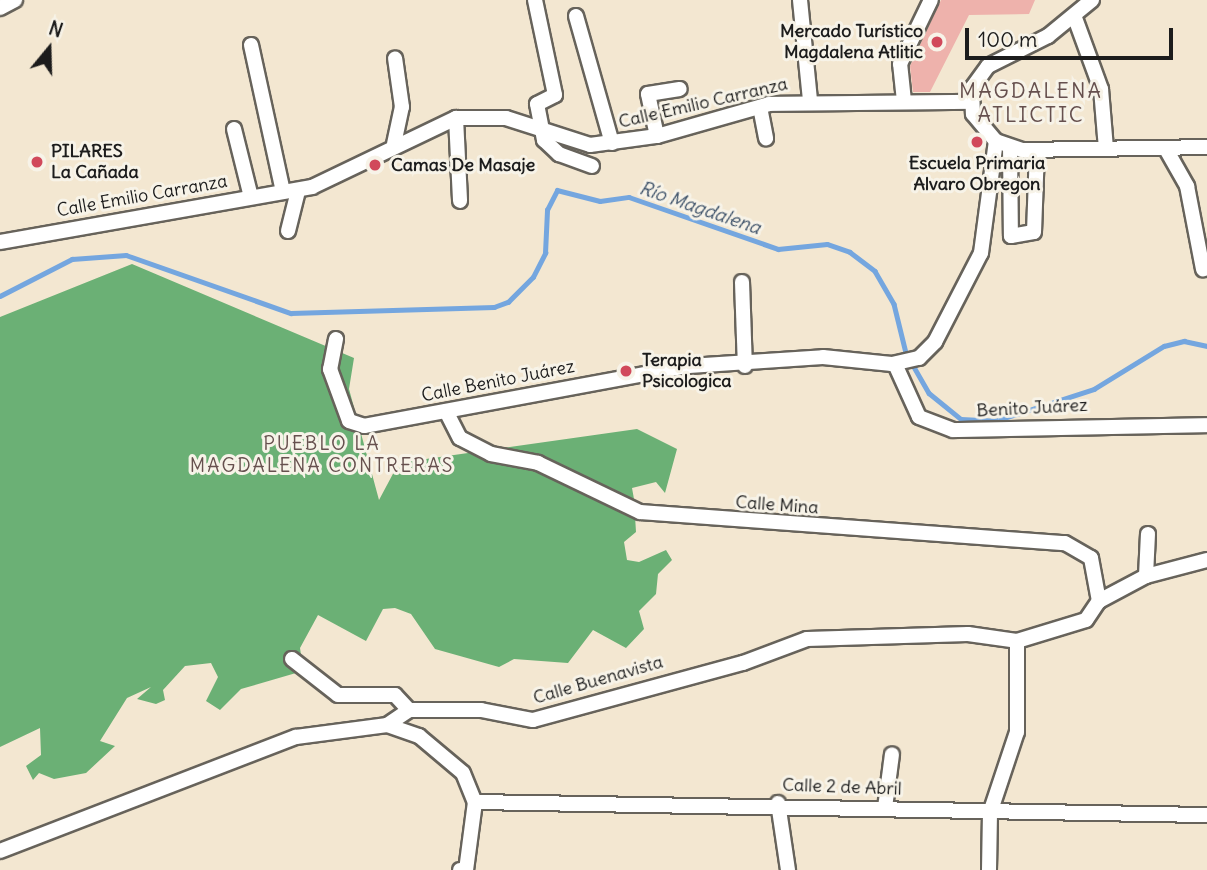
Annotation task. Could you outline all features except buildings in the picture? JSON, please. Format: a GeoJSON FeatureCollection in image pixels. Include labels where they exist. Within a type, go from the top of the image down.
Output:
{"type":"FeatureCollection","features":[{"type":"Feature","properties":{"kind":"street"},"geometry":{"type":"LineString","coordinates":[[0,8],[15,0]]}},
{"type":"Feature","properties":{"kind":"street"},"geometry":{"type":"LineString","coordinates":[[535,0],[555,95],[537,104],[542,133],[559,154],[592,166]]}},
{"type":"Feature","properties":{"kind":"street"},"geometry":{"type":"LineString","coordinates":[[800,0],[810,100]]}},
{"type":"Feature","properties":{"kind":"street"},"geometry":{"type":"LineString","coordinates":[[904,101],[900,64],[931,0]]}},
{"type":"Feature","properties":{"kind":"street"},"geometry":{"type":"LineString","coordinates":[[1092,2],[1074,18],[988,66],[970,102],[996,141],[1010,147],[1037,151],[1207,146]]}},
{"type":"Feature","properties":{"kind":"street"},"geometry":{"type":"LineString","coordinates":[[576,16],[612,143]]}},
{"type":"Feature","properties":{"kind":"street"},"geometry":{"type":"LineString","coordinates":[[1074,18],[1101,89],[1106,149]]}},
{"type":"Feature","properties":{"kind":"street"},"geometry":{"type":"LineString","coordinates":[[251,45],[283,192]]}},
{"type":"Feature","properties":{"kind":"street"},"geometry":{"type":"LineString","coordinates":[[394,144],[402,107],[396,58]]}},
{"type":"Feature","properties":{"kind":"street"},"geometry":{"type":"LineString","coordinates":[[657,136],[648,94],[680,89]]}},
{"type":"Feature","properties":{"kind":"street","name":"Calle Emilio Carranza"},"geometry":{"type":"LineString","coordinates":[[0,242],[298,191],[394,144],[456,118],[506,118],[569,143],[612,143],[657,136],[760,107],[810,100],[970,102]]}},
{"type":"Feature","properties":{"kind":"street"},"geometry":{"type":"LineString","coordinates":[[760,107],[766,138]]}},
{"type":"Feature","properties":{"kind":"street"},"geometry":{"type":"LineString","coordinates":[[456,118],[460,201]]}},
{"type":"Feature","properties":{"kind":"street"},"geometry":{"type":"LineString","coordinates":[[234,129],[251,197]]}},
{"type":"Feature","properties":{"kind":"street","name":"Calle Benito Juárez"},"geometry":{"type":"LineString","coordinates":[[336,339],[330,369],[349,421],[364,426],[689,366],[745,366],[823,357],[897,363],[919,358],[935,342],[981,253],[996,141]]}},
{"type":"Feature","properties":{"kind":"street"},"geometry":{"type":"LineString","coordinates":[[1010,147],[1011,236],[1034,232],[1037,151]]}},
{"type":"Feature","properties":{"kind":"street"},"geometry":{"type":"LineString","coordinates":[[1166,149],[1187,186],[1203,269]]}},
{"type":"Feature","properties":{"kind":"street"},"geometry":{"type":"LineString","coordinates":[[288,231],[298,191]]}},
{"type":"Feature","properties":{"kind":"street"},"geometry":{"type":"LineString","coordinates":[[742,282],[745,366]]}},
{"type":"Feature","properties":{"kind":"street","name":"Benito Juárez"},"geometry":{"type":"LineString","coordinates":[[897,363],[919,417],[953,430],[1207,425]]}},
{"type":"Feature","properties":{"kind":"street","name":"Calle Mina"},"geometry":{"type":"LineString","coordinates":[[446,411],[460,438],[491,454],[538,463],[640,512],[1065,543],[1091,558],[1099,601]]}},
{"type":"Feature","properties":{"kind":"street"},"geometry":{"type":"LineString","coordinates":[[1146,576],[1148,534]]}},
{"type":"Feature","properties":{"kind":"street","name":"Calle Buenavista"},"geometry":{"type":"LineString","coordinates":[[409,709],[481,710],[533,720],[743,663],[807,639],[968,634],[1017,641],[1086,620],[1099,601],[1146,576],[1207,560]]}},
{"type":"Feature","properties":{"kind":"street"},"geometry":{"type":"LineString","coordinates":[[989,870],[990,813],[1017,732],[1017,641]]}},
{"type":"Feature","properties":{"kind":"street"},"geometry":{"type":"LineString","coordinates":[[0,851],[296,737],[387,725],[409,709],[395,695],[338,695],[292,659]]}},
{"type":"Feature","properties":{"kind":"street"},"geometry":{"type":"LineString","coordinates":[[387,725],[445,754],[475,802],[463,870]]}},
{"type":"Feature","properties":{"kind":"street"},"geometry":{"type":"LineString","coordinates":[[885,808],[892,754]]}},
{"type":"Feature","properties":{"kind":"street","name":"Calle 2 de Abril"},"geometry":{"type":"LineString","coordinates":[[475,802],[778,803],[990,813],[1207,815]]}},
{"type":"Feature","properties":{"kind":"street"},"geometry":{"type":"LineString","coordinates":[[778,803],[788,870]]}},
{"type":"Feature","properties":{"kind":"green space"},"geometry":{"type":"Polygon","coordinates":[[[132,264],[354,358],[349,389],[379,500],[395,470],[412,461],[637,429],[677,449],[665,493],[656,482],[632,488],[634,499],[623,508],[635,516],[636,532],[624,542],[627,560],[639,562],[666,550],[672,560],[658,574],[656,594],[639,611],[644,629],[626,648],[593,630],[568,663],[514,659],[499,667],[435,649],[411,614],[395,608],[383,609],[366,641],[318,615],[300,648],[303,668],[296,673],[241,689],[220,710],[206,701],[218,677],[211,663],[185,666],[163,690],[165,700],[156,704],[137,699],[151,687],[127,698],[100,741],[115,746],[86,773],[54,779],[39,773],[33,780],[26,766],[41,755],[40,728],[0,747],[0,317],[132,264]]]}},
{"type":"Feature","properties":{"kind":"waterway","name":"Río Magdalena"},"geometry":{"type":"LineString","coordinates":[[0,296],[72,259],[126,255],[291,313],[494,307],[508,302],[533,277],[545,253],[547,210],[557,190],[600,201],[629,197],[778,249],[827,244],[850,252],[875,271],[894,304],[906,353],[929,393],[961,419],[995,421],[1094,389],[1164,346],[1184,341],[1207,346]]}},
{"type":"Feature","properties":{"kind":"place","name":"Mercado Turístico Magdalena Atlitic"},"geometry":{"type":"Point","coordinates":[937,42]}},
{"type":"Feature","properties":{"kind":"place","name":"Escuela Primaria Alvaro Obregon"},"geometry":{"type":"Point","coordinates":[977,142]}},
{"type":"Feature","properties":{"kind":"place","name":"PILARES La Cañada"},"geometry":{"type":"Point","coordinates":[37,162]}},
{"type":"Feature","properties":{"kind":"place","name":"Camas De Masaje"},"geometry":{"type":"Point","coordinates":[375,165]}},
{"type":"Feature","properties":{"kind":"place","name":"Terapia Psicologica"},"geometry":{"type":"Point","coordinates":[626,371]}},
{"type":"Feature","properties":{"kind":"district","name":"MAGDALENA ATLICTIC"},"geometry":{"type":"Point","coordinates":[1031,103]}},
{"type":"Feature","properties":{"kind":"district","name":"PUEBLO LA MAGDALENA CONTRERAS"},"geometry":{"type":"Point","coordinates":[322,455]}}]}
